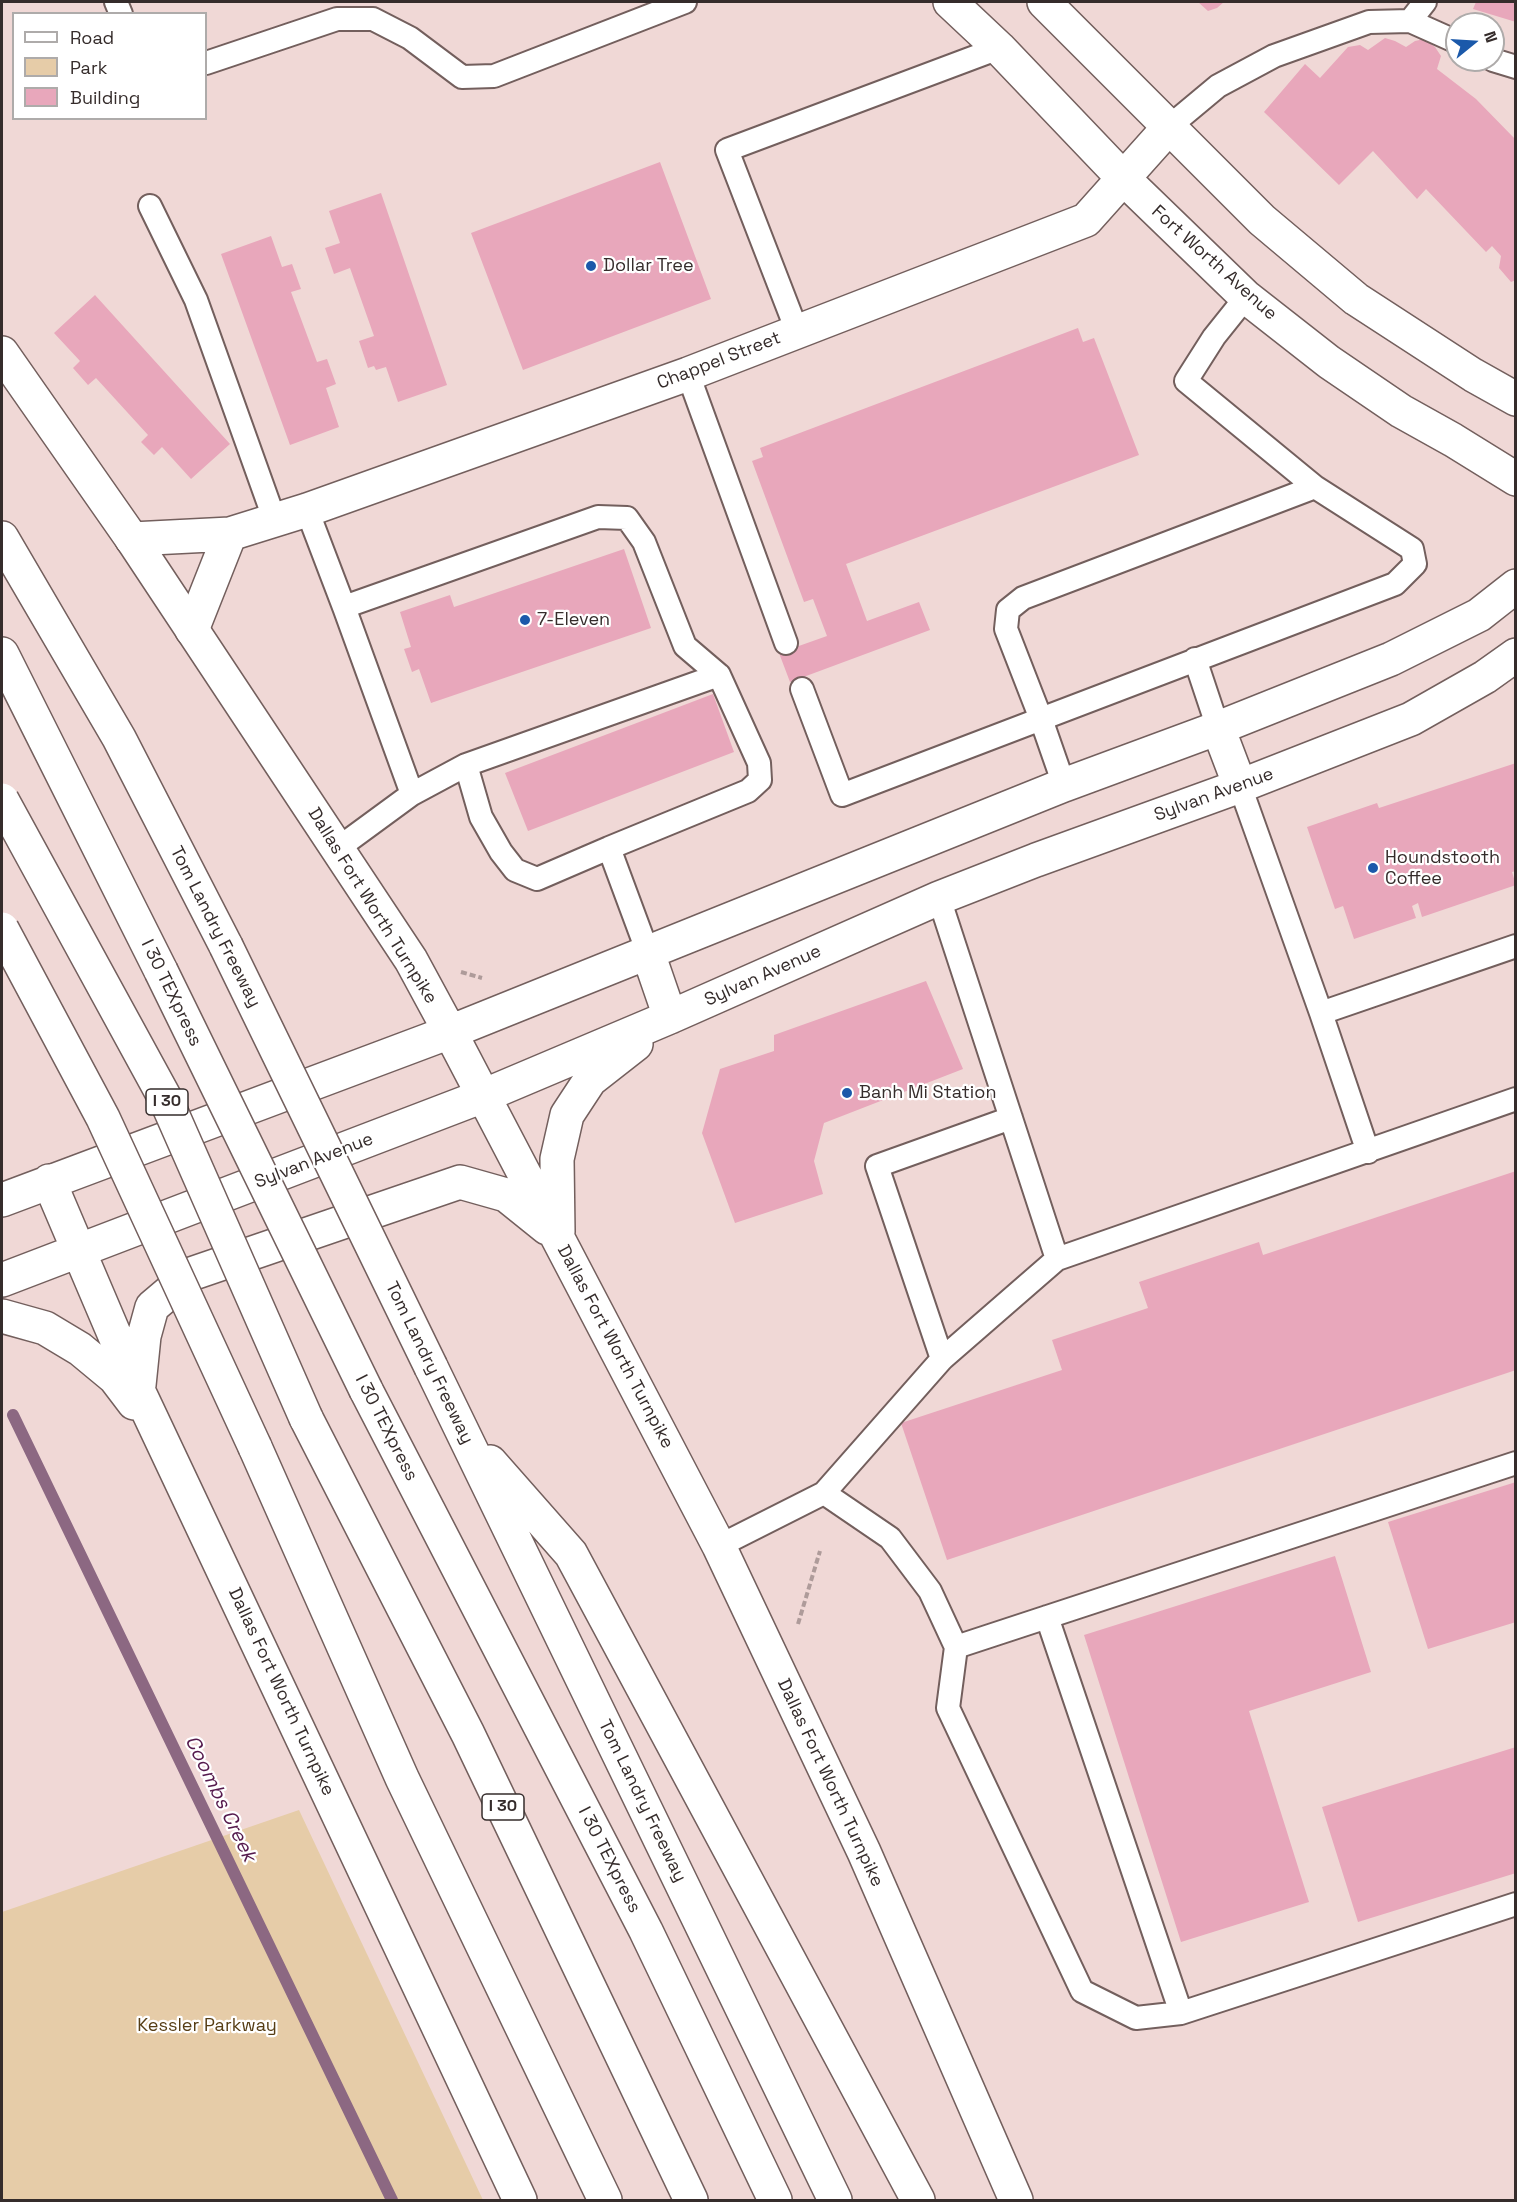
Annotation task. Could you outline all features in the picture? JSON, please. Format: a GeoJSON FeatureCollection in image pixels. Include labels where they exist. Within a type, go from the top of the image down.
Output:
{"type":"FeatureCollection","features":[{"type":"Feature","properties":{"kind":"main road","name":"Fort Worth Avenue"},"geometry":{"type":"LineString","coordinates":[[950,2],[999,48],[1124,179],[1246,297],[1329,362],[1401,411],[1515,479]]}},
{"type":"Feature","properties":{"kind":"main road"},"geometry":{"type":"LineString","coordinates":[[1044,2],[1262,220],[1356,299],[1473,375],[1515,399]]}},
{"type":"Feature","properties":{"kind":"main road","name":"Chappel Street"},"geometry":{"type":"LineString","coordinates":[[132,539],[230,534],[275,521],[688,374],[1086,220],[1170,126]]}},
{"type":"Feature","properties":{"kind":"main road","name":"Dallas Fort Worth Turnpike"},"geometry":{"type":"LineString","coordinates":[[2,353],[132,539],[411,960],[719,1546],[864,1852],[1016,2200]]}},
{"type":"Feature","properties":{"kind":"main road"},"geometry":{"type":"LineString","coordinates":[[192,630],[230,534]]}},
{"type":"Feature","properties":{"kind":"main road","name":"Tom Landry Freeway"},"geometry":{"type":"LineString","coordinates":[[2,538],[119,738],[226,946],[835,2200]]}},
{"type":"Feature","properties":{"kind":"main road"},"geometry":{"type":"LineString","coordinates":[[2,1200],[450,1032],[1064,785],[1218,728],[1392,659],[1479,615],[1515,586]]}},
{"type":"Feature","properties":{"kind":"main road","name":"I 30 TEXpress"},"geometry":{"type":"LineString","coordinates":[[2,654],[161,971],[366,1390],[646,1931],[775,2200]]}},
{"type":"Feature","properties":{"kind":"main road","name":"Sylvan Avenue"},"geometry":{"type":"LineString","coordinates":[[2,1280],[483,1096],[670,1017],[939,898],[1240,786],[1412,718],[1485,677],[1515,655]]}},
{"type":"Feature","properties":{"kind":"main road"},"geometry":{"type":"LineString","coordinates":[[1218,728],[1240,786]]}},
{"type":"Feature","properties":{"kind":"main road","name":"I 30"},"geometry":{"type":"LineString","coordinates":[[2,800],[166,1100],[306,1418],[468,1734],[691,2200]]}},
{"type":"Feature","properties":{"kind":"main road"},"geometry":{"type":"LineString","coordinates":[[2,929],[103,1118],[255,1447],[402,1778],[604,2200]]}},
{"type":"Feature","properties":{"kind":"main road"},"geometry":{"type":"LineString","coordinates":[[558,1237],[557,1159],[567,1115],[590,1080],[670,1017],[648,953]]}},
{"type":"Feature","properties":{"kind":"main road","name":"Dallas Fort Worth Turnpike"},"geometry":{"type":"LineString","coordinates":[[49,1181],[138,1390],[520,2200]]}},
{"type":"Feature","properties":{"kind":"main road"},"geometry":{"type":"LineString","coordinates":[[138,1390],[144,1336],[152,1307],[191,1274],[460,1182],[506,1195],[558,1237]]}},
{"type":"Feature","properties":{"kind":"main road"},"geometry":{"type":"LineString","coordinates":[[2,1316],[45,1328],[80,1348],[115,1378],[162,1440]]}},
{"type":"Feature","properties":{"kind":"main road"},"geometry":{"type":"LineString","coordinates":[[462,1431],[571,1554],[918,2200]]}},
{"type":"Feature","properties":{"kind":"lane"},"geometry":{"type":"LineString","coordinates":[[207,63],[337,19],[373,19],[410,38],[462,77],[494,76],[636,11],[685,2]]}},
{"type":"Feature","properties":{"kind":"lane"},"geometry":{"type":"LineString","coordinates":[[1410,21],[1425,2]]}},
{"type":"Feature","properties":{"kind":"lane"},"geometry":{"type":"LineString","coordinates":[[1170,126],[1218,86],[1274,56],[1370,22],[1410,21],[1445,37]]}},
{"type":"Feature","properties":{"kind":"lane"},"geometry":{"type":"LineString","coordinates":[[797,331],[727,150],[999,48]]}},
{"type":"Feature","properties":{"kind":"lane"},"geometry":{"type":"LineString","coordinates":[[150,206],[196,300],[275,521]]}},
{"type":"Feature","properties":{"kind":"lane"},"geometry":{"type":"LineString","coordinates":[[802,689],[842,795],[1395,584],[1415,564],[1412,549],[1315,487],[1186,381],[1214,337],[1246,297]]}},
{"type":"Feature","properties":{"kind":"lane"},"geometry":{"type":"LineString","coordinates":[[688,374],[786,643]]}},
{"type":"Feature","properties":{"kind":"lane"},"geometry":{"type":"LineString","coordinates":[[1064,785],[1006,629],[1008,610],[1023,598],[1315,487]]}},
{"type":"Feature","properties":{"kind":"lane"},"geometry":{"type":"LineString","coordinates":[[307,510],[412,794]]}},
{"type":"Feature","properties":{"kind":"lane"},"geometry":{"type":"LineString","coordinates":[[344,608],[598,517],[627,518],[644,542],[685,646],[719,675],[759,763],[760,780],[748,790],[537,879],[515,870],[501,852],[481,817],[466,765]]}},
{"type":"Feature","properties":{"kind":"lane"},"geometry":{"type":"LineString","coordinates":[[1195,659],[1218,728]]}},
{"type":"Feature","properties":{"kind":"lane"},"geometry":{"type":"LineString","coordinates":[[337,849],[412,794],[466,765],[719,675]]}},
{"type":"Feature","properties":{"kind":"lane"},"geometry":{"type":"LineString","coordinates":[[1240,786],[1322,1013],[1368,1152]]}},
{"type":"Feature","properties":{"kind":"lane"},"geometry":{"type":"LineString","coordinates":[[609,848],[648,953]]}},
{"type":"Feature","properties":{"kind":"lane"},"geometry":{"type":"LineString","coordinates":[[939,898],[1056,1259]]}},
{"type":"Feature","properties":{"kind":"lane"},"geometry":{"type":"LineString","coordinates":[[1322,1013],[1515,946]]}},
{"type":"Feature","properties":{"kind":"lane"},"geometry":{"type":"LineString","coordinates":[[719,1546],[824,1493],[942,1359],[1056,1259],[1515,1100]]}},
{"type":"Feature","properties":{"kind":"lane"},"geometry":{"type":"LineString","coordinates":[[942,1359],[877,1166],[1011,1118]]}},
{"type":"Feature","properties":{"kind":"lane"},"geometry":{"type":"LineString","coordinates":[[956,1647],[1515,1463]]}},
{"type":"Feature","properties":{"kind":"lane"},"geometry":{"type":"LineString","coordinates":[[824,1493],[890,1538],[930,1591],[956,1647],[948,1708],[1082,1991],[1136,2018],[1181,2013],[1515,1904]]}},
{"type":"Feature","properties":{"kind":"lane"},"geometry":{"type":"LineString","coordinates":[[1047,1617],[1181,2013]]}},
{"type":"Feature","properties":{"kind":"path"},"geometry":{"type":"LineString","coordinates":[[455,969],[486,979]]}},
{"type":"Feature","properties":{"kind":"green space","name":"Kessler Parkway"},"geometry":{"type":"Polygon","coordinates":[[[299,1810],[483,2200],[2,2200],[2,1912],[299,1810]]]}},
{"type":"Feature","properties":{"kind":"building"},"geometry":{"type":"Polygon","coordinates":[[[1198,2],[1224,2],[1208,11],[1198,2]]]}},
{"type":"Feature","properties":{"kind":"building"},"geometry":{"type":"Polygon","coordinates":[[[1476,2],[1516,2],[1516,22],[1505,19],[1505,12],[1483,12],[1473,9],[1476,2]]]}},
{"type":"Feature","properties":{"kind":"building"},"geometry":{"type":"Polygon","coordinates":[[[1385,38],[1406,47],[1415,41],[1424,39],[1435,47],[1441,56],[1437,69],[1476,99],[1516,140],[1516,280],[1511,282],[1499,268],[1501,256],[1492,246],[1486,252],[1426,189],[1417,199],[1373,151],[1339,185],[1264,112],[1305,64],[1320,78],[1348,47],[1360,45],[1368,50],[1385,38]]]}},
{"type":"Feature","properties":{"kind":"building","name":"Dollar Tree"},"geometry":{"type":"Polygon","coordinates":[[[660,162],[711,299],[523,370],[471,233],[660,162]]]}},
{"type":"Feature","properties":{"kind":"building"},"geometry":{"type":"Polygon","coordinates":[[[381,193],[447,385],[398,402],[386,367],[376,370],[374,366],[368,368],[359,341],[374,336],[350,268],[334,274],[325,248],[340,243],[329,211],[381,193]]]}},
{"type":"Feature","properties":{"kind":"building"},"geometry":{"type":"Polygon","coordinates":[[[271,236],[282,267],[292,264],[301,289],[291,292],[317,362],[327,359],[336,384],[326,388],[339,427],[290,445],[221,254],[271,236]]]}},
{"type":"Feature","properties":{"kind":"building"},"geometry":{"type":"Polygon","coordinates":[[[95,295],[230,444],[191,479],[162,447],[154,455],[141,442],[148,435],[96,378],[88,385],[73,368],[80,361],[54,333],[95,295]]]}},
{"type":"Feature","properties":{"kind":"building"},"geometry":{"type":"Polygon","coordinates":[[[1078,328],[1083,342],[1094,338],[1139,455],[846,564],[867,621],[919,602],[930,630],[790,682],[779,653],[827,636],[813,599],[804,602],[752,461],[763,457],[760,448],[1078,328]]]}},
{"type":"Feature","properties":{"kind":"building","name":"7-Eleven"},"geometry":{"type":"Polygon","coordinates":[[[624,549],[651,628],[431,703],[419,669],[412,672],[404,649],[411,647],[400,612],[450,595],[454,607],[624,549]]]}},
{"type":"Feature","properties":{"kind":"building"},"geometry":{"type":"Polygon","coordinates":[[[713,694],[734,752],[528,831],[505,773],[713,694]]]}},
{"type":"Feature","properties":{"kind":"building"},"geometry":{"type":"Polygon","coordinates":[[[1516,763],[1516,871],[1512,872],[1516,885],[1422,917],[1418,903],[1412,906],[1416,918],[1354,939],[1343,906],[1335,909],[1307,827],[1377,803],[1379,808],[1516,763]]]}},
{"type":"Feature","properties":{"kind":"building"},"geometry":{"type":"Polygon","coordinates":[[[926,981],[963,1069],[824,1123],[814,1161],[823,1194],[735,1223],[702,1133],[720,1069],[774,1051],[774,1035],[926,981]]]}},
{"type":"Feature","properties":{"kind":"building"},"geometry":{"type":"Polygon","coordinates":[[[1516,1171],[1516,1370],[947,1560],[901,1423],[1062,1370],[1052,1340],[1148,1308],[1139,1282],[1259,1242],[1263,1255],[1516,1171]]]}},
{"type":"Feature","properties":{"kind":"building"},"geometry":{"type":"Polygon","coordinates":[[[1516,1482],[1516,1622],[1428,1649],[1388,1522],[1516,1482]]]}},
{"type":"Feature","properties":{"kind":"building"},"geometry":{"type":"Polygon","coordinates":[[[1335,1556],[1371,1672],[1249,1711],[1309,1902],[1181,1942],[1084,1635],[1335,1556]]]}},
{"type":"Feature","properties":{"kind":"building"},"geometry":{"type":"Polygon","coordinates":[[[1516,1747],[1516,1873],[1358,1922],[1322,1807],[1516,1747]]]}},
{"type":"Feature","properties":{"kind":"waterway","name":"Coombs Creek"},"geometry":{"type":"LineString","coordinates":[[13,1415],[392,2200]]}},
{"type":"Feature","properties":{"kind":"place","name":"Dollar Tree"},"geometry":{"type":"Point","coordinates":[591,266]}},
{"type":"Feature","properties":{"kind":"place","name":"7-Eleven"},"geometry":{"type":"Point","coordinates":[525,620]}},
{"type":"Feature","properties":{"kind":"place","name":"Houndstooth Coffee"},"geometry":{"type":"Point","coordinates":[1373,868]}},
{"type":"Feature","properties":{"kind":"place","name":"Banh Mi Station"},"geometry":{"type":"Point","coordinates":[847,1093]}}]}
